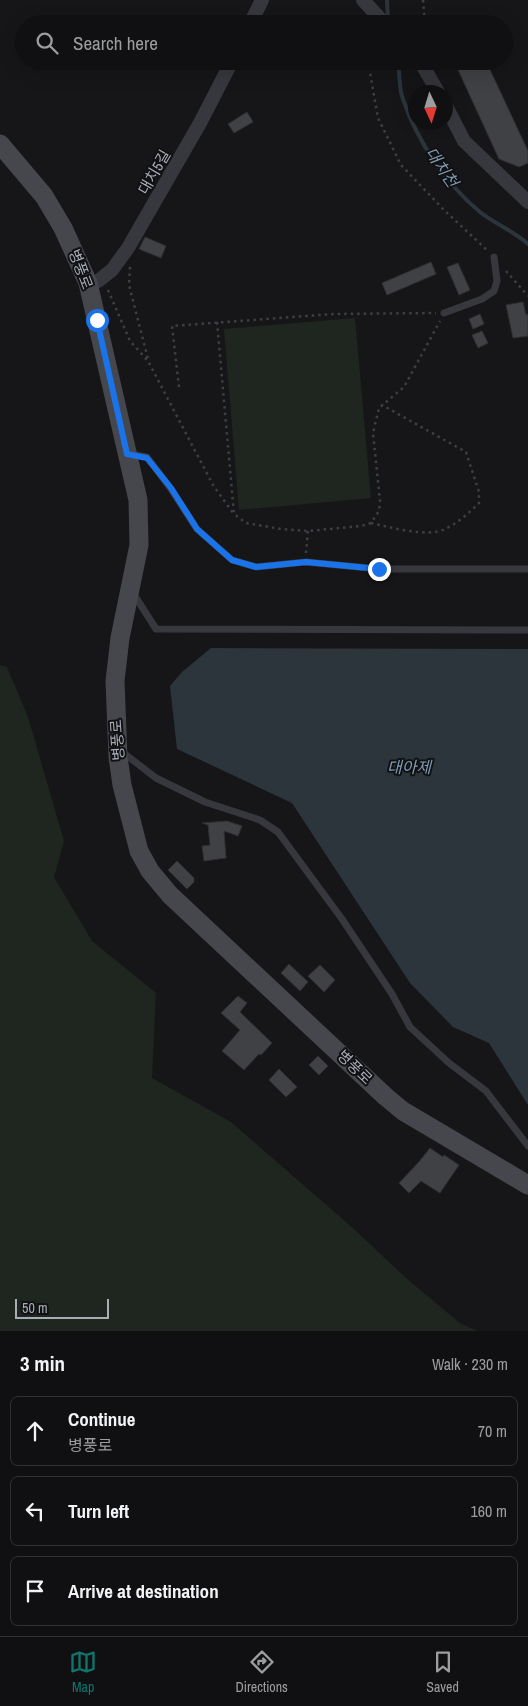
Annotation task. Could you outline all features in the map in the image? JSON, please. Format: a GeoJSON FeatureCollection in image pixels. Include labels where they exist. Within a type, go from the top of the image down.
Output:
{"type":"FeatureCollection","features":[{"type":"Feature","properties":{"kind":"main road","name":"병풍로"},"geometry":{"type":"LineString","coordinates":[[0,144],[44,196],[96,280],[127,454],[138,500],[139,545],[120,638],[115,681],[117,748],[122,784],[139,851],[150,871],[170,895],[397,1106],[528,1185]]}},
{"type":"Feature","properties":{"kind":"street"},"geometry":{"type":"LineString","coordinates":[[254,15],[262,0]]}},
{"type":"Feature","properties":{"kind":"street"},"geometry":{"type":"LineString","coordinates":[[365,3],[376,15]]}},
{"type":"Feature","properties":{"kind":"street","name":"대치5길"},"geometry":{"type":"LineString","coordinates":[[96,280],[112,270],[130,244],[200,123],[227,70]]}},
{"type":"Feature","properties":{"kind":"street"},"geometry":{"type":"LineString","coordinates":[[425,70],[434,85]]}},
{"type":"Feature","properties":{"kind":"street"},"geometry":{"type":"LineString","coordinates":[[453,120],[464,141],[528,202]]}},
{"type":"Feature","properties":{"kind":"lane"},"geometry":{"type":"LineString","coordinates":[[444,313],[482,299],[494,291],[498,280],[494,258]]}},
{"type":"Feature","properties":{"kind":"lane"},"geometry":{"type":"LineString","coordinates":[[127,454],[147,458],[171,488],[197,529],[232,560],[256,567],[306,562],[379,569],[528,569]]}},
{"type":"Feature","properties":{"kind":"lane"},"geometry":{"type":"LineString","coordinates":[[130,588],[156,630],[528,630]]}},
{"type":"Feature","properties":{"kind":"lane"},"geometry":{"type":"LineString","coordinates":[[117,748],[156,778],[205,802],[260,820],[278,832],[342,919],[392,994],[410,1027],[449,1063],[486,1091],[528,1146]]}},
{"type":"Feature","properties":{"kind":"path"},"geometry":{"type":"LineString","coordinates":[[423,0],[424,15]]}},
{"type":"Feature","properties":{"kind":"path"},"geometry":{"type":"LineString","coordinates":[[370,70],[378,118],[401,165],[494,258],[528,296]]}},
{"type":"Feature","properties":{"kind":"path"},"geometry":{"type":"LineString","coordinates":[[130,244],[129,285],[148,361],[213,485],[234,514],[246,523],[308,531],[361,526],[372,523],[427,532],[443,530],[463,518],[479,503],[479,492],[466,452],[382,405]]}},
{"type":"Feature","properties":{"kind":"path"},"geometry":{"type":"LineString","coordinates":[[96,280],[130,341],[148,361]]}},
{"type":"Feature","properties":{"kind":"path"},"geometry":{"type":"LineString","coordinates":[[179,387],[172,326],[333,314],[444,313],[404,387],[379,408],[372,433],[380,501],[379,511],[372,523]]}},
{"type":"Feature","properties":{"kind":"path"},"geometry":{"type":"LineString","coordinates":[[217,322],[234,514]]}},
{"type":"Feature","properties":{"kind":"path"},"geometry":{"type":"LineString","coordinates":[[306,562],[308,531]]}},
{"type":"Feature","properties":{"kind":"shaded area"},"geometry":{"type":"Polygon","coordinates":[[[355,318],[371,498],[239,510],[224,329],[355,318]]]}},
{"type":"Feature","properties":{"kind":"shaded area"},"geometry":{"type":"Polygon","coordinates":[[[0,665],[7,667],[28,717],[64,841],[54,877],[92,941],[156,993],[152,1078],[231,1122],[354,1229],[406,1278],[461,1324],[478,1331],[0,1331],[0,665]]]}},
{"type":"Feature","properties":{"kind":"water","name":"대아제"},"geometry":{"type":"Polygon","coordinates":[[[211,648],[528,649],[528,1105],[489,1043],[453,1027],[410,983],[292,803],[177,749],[170,686],[182,672],[211,648]]]}},
{"type":"Feature","properties":{"kind":"building"},"geometry":{"type":"Polygon","coordinates":[[[458,70],[490,70],[528,151],[528,163],[519,167],[499,159],[458,70]]]}},
{"type":"Feature","properties":{"kind":"building"},"geometry":{"type":"Polygon","coordinates":[[[247,112],[253,122],[234,133],[228,124],[247,112]]]}},
{"type":"Feature","properties":{"kind":"building"},"geometry":{"type":"Polygon","coordinates":[[[145,237],[166,246],[161,258],[139,249],[145,237]]]}},
{"type":"Feature","properties":{"kind":"building"},"geometry":{"type":"Polygon","coordinates":[[[431,262],[436,274],[387,295],[382,283],[431,262]]]}},
{"type":"Feature","properties":{"kind":"building"},"geometry":{"type":"Polygon","coordinates":[[[458,263],[470,290],[459,295],[447,267],[458,263]]]}},
{"type":"Feature","properties":{"kind":"building"},"geometry":{"type":"Polygon","coordinates":[[[523,302],[526,315],[528,314],[528,336],[513,338],[506,305],[523,302]]]}},
{"type":"Feature","properties":{"kind":"building"},"geometry":{"type":"Polygon","coordinates":[[[480,314],[484,324],[473,329],[469,319],[480,314]]]}},
{"type":"Feature","properties":{"kind":"building"},"geometry":{"type":"Polygon","coordinates":[[[482,331],[488,343],[478,348],[472,335],[482,331]]]}},
{"type":"Feature","properties":{"kind":"building"},"geometry":{"type":"Polygon","coordinates":[[[227,821],[242,826],[238,836],[224,831],[226,858],[204,861],[202,846],[210,845],[208,825],[202,823],[227,821]]]}},
{"type":"Feature","properties":{"kind":"building"},"geometry":{"type":"Polygon","coordinates":[[[177,861],[194,878],[194,882],[187,889],[168,870],[177,861]]]}},
{"type":"Feature","properties":{"kind":"building"},"geometry":{"type":"Polygon","coordinates":[[[289,964],[308,982],[300,991],[281,973],[289,964]]]}},
{"type":"Feature","properties":{"kind":"building"},"geometry":{"type":"Polygon","coordinates":[[[320,965],[335,980],[324,992],[308,976],[320,965]]]}},
{"type":"Feature","properties":{"kind":"building"},"geometry":{"type":"Polygon","coordinates":[[[238,996],[247,1003],[240,1012],[272,1043],[244,1070],[222,1051],[240,1030],[221,1013],[238,996]]]}},
{"type":"Feature","properties":{"kind":"building"},"geometry":{"type":"Polygon","coordinates":[[[318,1056],[328,1066],[319,1075],[309,1065],[318,1056]]]}},
{"type":"Feature","properties":{"kind":"building"},"geometry":{"type":"Polygon","coordinates":[[[279,1069],[297,1087],[286,1097],[269,1080],[279,1069]]]}},
{"type":"Feature","properties":{"kind":"building"},"geometry":{"type":"Polygon","coordinates":[[[430,1148],[459,1165],[440,1193],[421,1181],[409,1193],[399,1183],[430,1148]]]}},
{"type":"Feature","properties":{"kind":"waterway","name":"대치천"},"geometry":{"type":"LineString","coordinates":[[387,0],[388,15]]}},
{"type":"Feature","properties":{"kind":"waterway","name":"대치천"},"geometry":{"type":"LineString","coordinates":[[399,70],[401,90],[409,115],[425,146],[444,175],[480,212],[528,244]]}},
{"type":"Feature","properties":{"kind":"route"},"geometry":{"type":"LineString","coordinates":[[97,320],[127,454],[147,458],[171,488],[197,529],[232,560],[256,567],[306,562],[379,569]]}}]}
